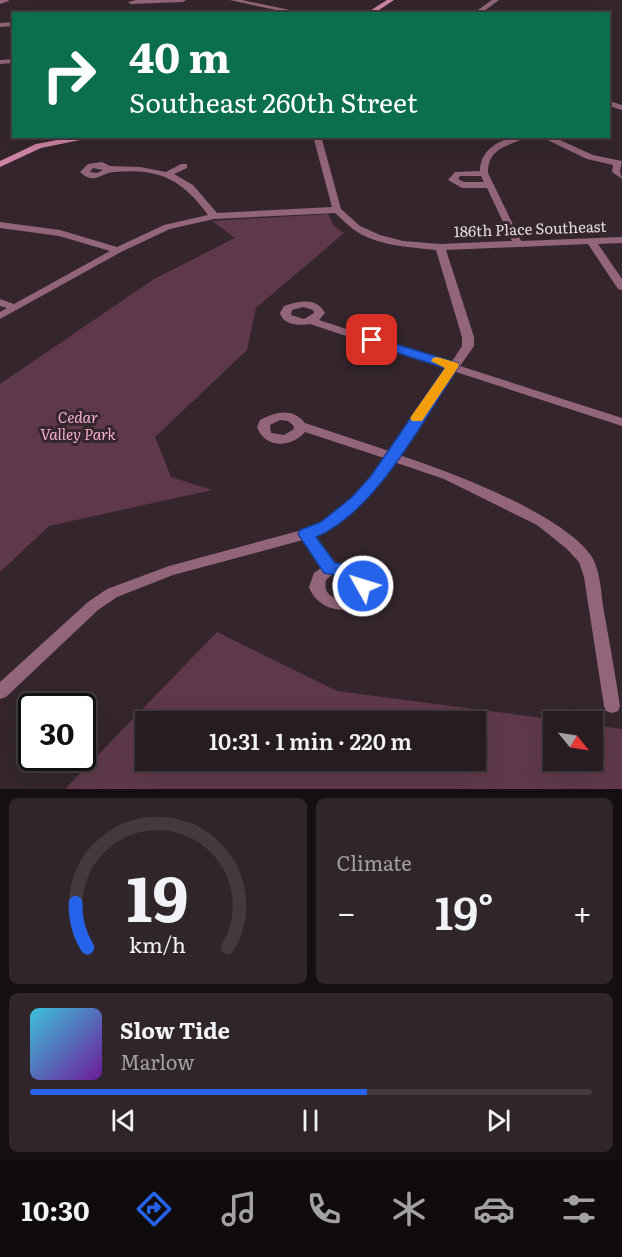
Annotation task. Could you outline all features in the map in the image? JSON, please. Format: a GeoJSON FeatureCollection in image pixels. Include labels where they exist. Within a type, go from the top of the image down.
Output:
{"type":"FeatureCollection","features":[{"type":"Feature","properties":{"kind":"street"},"geometry":{"type":"LineString","coordinates":[[131,2],[183,0]]}},
{"type":"Feature","properties":{"kind":"street"},"geometry":{"type":"LineString","coordinates":[[233,0],[251,1],[298,12]]}},
{"type":"Feature","properties":{"kind":"street"},"geometry":{"type":"LineString","coordinates":[[371,12],[391,0]]}},
{"type":"Feature","properties":{"kind":"street"},"geometry":{"type":"LineString","coordinates":[[479,12],[496,0]]}},
{"type":"Feature","properties":{"kind":"street"},"geometry":{"type":"LineString","coordinates":[[0,316],[118,250],[167,227],[214,216],[337,210],[318,138]]}},
{"type":"Feature","properties":{"kind":"street"},"geometry":{"type":"LineString","coordinates":[[518,244],[484,173],[483,164],[487,155],[498,147],[519,138]]}},
{"type":"Feature","properties":{"kind":"street"},"geometry":{"type":"LineString","coordinates":[[547,138],[590,157],[620,163],[616,172],[622,176]]}},
{"type":"Feature","properties":{"kind":"street"},"geometry":{"type":"LineString","coordinates":[[0,164],[57,139]]}},
{"type":"Feature","properties":{"kind":"street"},"geometry":{"type":"LineString","coordinates":[[166,175],[184,166]]}},
{"type":"Feature","properties":{"kind":"street"},"geometry":{"type":"LineString","coordinates":[[108,169],[145,170],[166,175],[191,187],[214,216]]}},
{"type":"Feature","properties":{"kind":"street"},"geometry":{"type":"LineString","coordinates":[[484,173],[458,174],[452,180],[462,185],[489,184]]}},
{"type":"Feature","properties":{"kind":"street","name":"186th Place Southeast"},"geometry":{"type":"LineString","coordinates":[[337,210],[357,228],[402,244],[440,247],[622,240]]}},
{"type":"Feature","properties":{"kind":"street"},"geometry":{"type":"LineString","coordinates":[[0,225],[60,233],[118,250]]}},
{"type":"Feature","properties":{"kind":"street"},"geometry":{"type":"LineString","coordinates":[[591,241],[622,286]]}},
{"type":"Feature","properties":{"kind":"street"},"geometry":{"type":"LineString","coordinates":[[0,692],[93,606],[112,593],[169,571],[306,534],[327,526],[357,501],[376,479],[468,346],[468,337],[440,247]]}},
{"type":"Feature","properties":{"kind":"street"},"geometry":{"type":"LineString","coordinates":[[0,302],[14,307]]}},
{"type":"Feature","properties":{"kind":"street"},"geometry":{"type":"LineString","coordinates":[[311,321],[622,422]]}},
{"type":"Feature","properties":{"kind":"street"},"geometry":{"type":"LineString","coordinates":[[301,426],[449,476],[542,522],[572,545],[586,560],[591,577],[612,706]]}},
{"type":"Feature","properties":{"kind":"street"},"geometry":{"type":"LineString","coordinates":[[306,534],[330,569]]}},
{"type":"Feature","properties":{"kind":"green space","name":"Cedar Valley Park"},"geometry":{"type":"Polygon","coordinates":[[[328,214],[334,226],[344,233],[256,308],[247,350],[155,437],[171,477],[212,490],[49,526],[0,572],[0,384],[154,279],[235,238],[212,221],[328,214]]]}},
{"type":"Feature","properties":{"kind":"green space"},"geometry":{"type":"Polygon","coordinates":[[[217,632],[337,691],[543,718],[543,771],[603,771],[603,726],[622,729],[622,789],[65,789],[82,771],[96,771],[96,757],[135,717],[135,771],[486,771],[486,711],[141,711],[217,632]]]}},
{"type":"Feature","properties":{"kind":"slow traffic"},"geometry":{"type":"LineString","coordinates":[[417,418],[453,366],[437,361]]}},
{"type":"Feature","properties":{"kind":"route"},"geometry":{"type":"LineString","coordinates":[[363,586],[362,580],[352,571],[330,569],[306,534],[327,526],[357,501],[376,479],[453,366],[372,340]]}}]}
